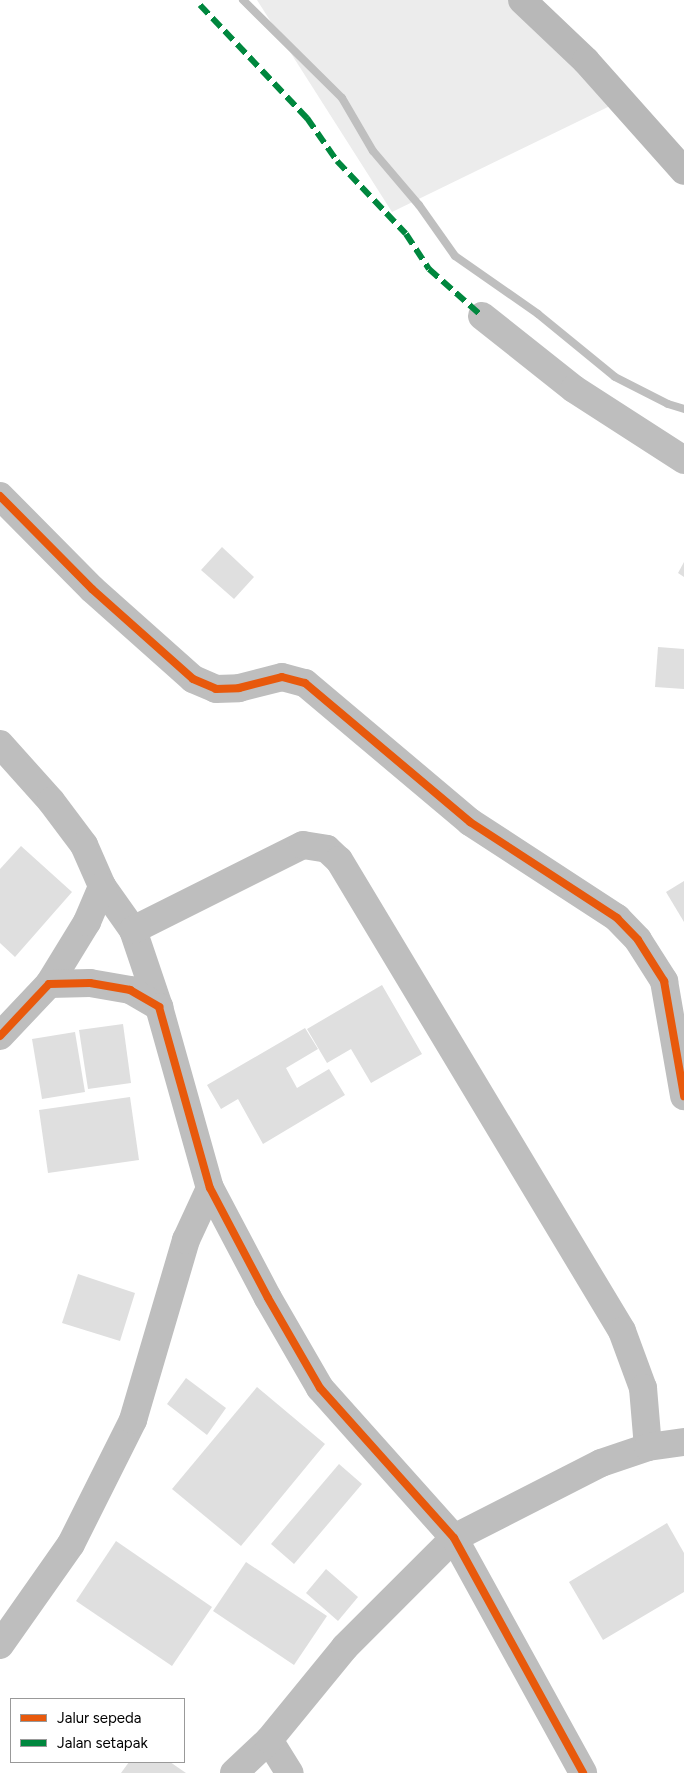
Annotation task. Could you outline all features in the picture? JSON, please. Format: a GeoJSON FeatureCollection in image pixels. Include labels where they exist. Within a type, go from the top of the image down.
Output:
{"type":"FeatureCollection","features":[{"type":"Feature","properties":{"kind":"main road"},"geometry":{"type":"LineString","coordinates":[[522,0],[586,61],[684,171]]}},
{"type":"Feature","properties":{"kind":"street"},"geometry":{"type":"LineString","coordinates":[[482,316],[574,389],[684,460]]}},
{"type":"Feature","properties":{"kind":"street"},"geometry":{"type":"LineString","coordinates":[[0,496],[92,589],[193,679],[216,689],[239,688],[282,677],[305,683],[470,822],[601,904],[626,926],[664,981],[684,1096]]}},
{"type":"Feature","properties":{"kind":"street"},"geometry":{"type":"LineString","coordinates":[[0,744],[68,822],[84,845],[102,886],[133,930],[159,1007],[210,1188],[268,1298],[320,1388],[454,1538],[583,1773]]}},
{"type":"Feature","properties":{"kind":"street"},"geometry":{"type":"LineString","coordinates":[[133,930],[303,844],[327,849],[339,860],[622,1331],[643,1388],[648,1447]]}},
{"type":"Feature","properties":{"kind":"street"},"geometry":{"type":"LineString","coordinates":[[0,1036],[50,984],[88,922],[102,886]]}},
{"type":"Feature","properties":{"kind":"street"},"geometry":{"type":"LineString","coordinates":[[50,984],[90,983],[130,990],[159,1007]]}},
{"type":"Feature","properties":{"kind":"street"},"geometry":{"type":"LineString","coordinates":[[0,1645],[71,1544],[133,1420],[186,1240],[210,1188]]}},
{"type":"Feature","properties":{"kind":"street"},"geometry":{"type":"LineString","coordinates":[[234,1773],[269,1740],[344,1647],[454,1538],[601,1463],[648,1447],[684,1442]]}},
{"type":"Feature","properties":{"kind":"street"},"geometry":{"type":"LineString","coordinates":[[269,1740],[290,1773]]}},
{"type":"Feature","properties":{"kind":"shaded area"},"geometry":{"type":"Polygon","coordinates":[[[257,0],[517,0],[610,106],[392,212],[257,0]]]}},
{"type":"Feature","properties":{"kind":"building"},"geometry":{"type":"Polygon","coordinates":[[[222,547],[254,577],[234,599],[201,570],[222,547]]]}},
{"type":"Feature","properties":{"kind":"building"},"geometry":{"type":"Polygon","coordinates":[[[684,562],[684,577],[678,573],[684,562]]]}},
{"type":"Feature","properties":{"kind":"building"},"geometry":{"type":"Polygon","coordinates":[[[658,647],[684,649],[684,689],[655,687],[658,647]]]}},
{"type":"Feature","properties":{"kind":"building"},"geometry":{"type":"Polygon","coordinates":[[[21,846],[72,892],[15,957],[0,943],[0,869],[21,846]]]}},
{"type":"Feature","properties":{"kind":"building"},"geometry":{"type":"Polygon","coordinates":[[[684,881],[684,922],[666,892],[684,881]]]}},
{"type":"Feature","properties":{"kind":"building"},"geometry":{"type":"Polygon","coordinates":[[[382,985],[422,1054],[371,1083],[351,1049],[327,1063],[307,1029],[382,985]]]}},
{"type":"Feature","properties":{"kind":"building"},"geometry":{"type":"Polygon","coordinates":[[[123,1024],[131,1083],[88,1089],[79,1030],[123,1024]]]}},
{"type":"Feature","properties":{"kind":"building"},"geometry":{"type":"Polygon","coordinates":[[[305,1028],[318,1049],[286,1068],[297,1088],[329,1069],[345,1095],[263,1144],[238,1099],[221,1109],[207,1085],[305,1028]]]}},
{"type":"Feature","properties":{"kind":"building"},"geometry":{"type":"Polygon","coordinates":[[[75,1032],[85,1092],[42,1099],[32,1039],[75,1032]]]}},
{"type":"Feature","properties":{"kind":"building"},"geometry":{"type":"Polygon","coordinates":[[[130,1097],[139,1160],[48,1173],[39,1110],[130,1097]]]}},
{"type":"Feature","properties":{"kind":"building"},"geometry":{"type":"Polygon","coordinates":[[[78,1274],[135,1293],[120,1341],[62,1323],[78,1274]]]}},
{"type":"Feature","properties":{"kind":"building"},"geometry":{"type":"Polygon","coordinates":[[[186,1378],[226,1408],[207,1435],[167,1404],[186,1378]]]}},
{"type":"Feature","properties":{"kind":"building"},"geometry":{"type":"Polygon","coordinates":[[[257,1387],[325,1444],[241,1546],[172,1489],[257,1387]]]}},
{"type":"Feature","properties":{"kind":"building"},"geometry":{"type":"Polygon","coordinates":[[[339,1464],[362,1484],[294,1564],[271,1544],[339,1464]]]}},
{"type":"Feature","properties":{"kind":"building"},"geometry":{"type":"Polygon","coordinates":[[[667,1523],[684,1553],[684,1592],[603,1640],[569,1582],[667,1523]]]}},
{"type":"Feature","properties":{"kind":"building"},"geometry":{"type":"Polygon","coordinates":[[[116,1541],[212,1607],[172,1666],[76,1601],[116,1541]]]}},
{"type":"Feature","properties":{"kind":"building"},"geometry":{"type":"Polygon","coordinates":[[[246,1562],[327,1616],[294,1665],[213,1611],[246,1562]]]}},
{"type":"Feature","properties":{"kind":"building"},"geometry":{"type":"Polygon","coordinates":[[[326,1569],[358,1597],[338,1621],[306,1593],[326,1569]]]}},
{"type":"Feature","properties":{"kind":"building"},"geometry":{"type":"Polygon","coordinates":[[[128,1763],[171,1763],[186,1773],[121,1773],[128,1763]]]}},
{"type":"Feature","properties":{"kind":"waterway"},"geometry":{"type":"LineString","coordinates":[[243,0],[342,98],[373,151],[419,205],[455,256],[538,314],[615,377],[668,404],[684,409]]}},
{"type":"Feature","properties":{"kind":"marked path"},"geometry":{"type":"LineString","coordinates":[[200,5],[307,118],[337,161],[406,234],[429,269],[482,316]]}},
{"type":"Feature","properties":{"kind":"cycle path"},"geometry":{"type":"LineString","coordinates":[[0,496],[92,589],[193,679],[216,689],[239,688],[282,677],[305,683],[470,822],[617,918],[638,940],[664,981],[684,1096]]}},
{"type":"Feature","properties":{"kind":"cycle path"},"geometry":{"type":"LineString","coordinates":[[0,1036],[49,984],[90,983],[130,990],[159,1007],[210,1188],[268,1298],[320,1388],[454,1538],[583,1773]]}}]}
